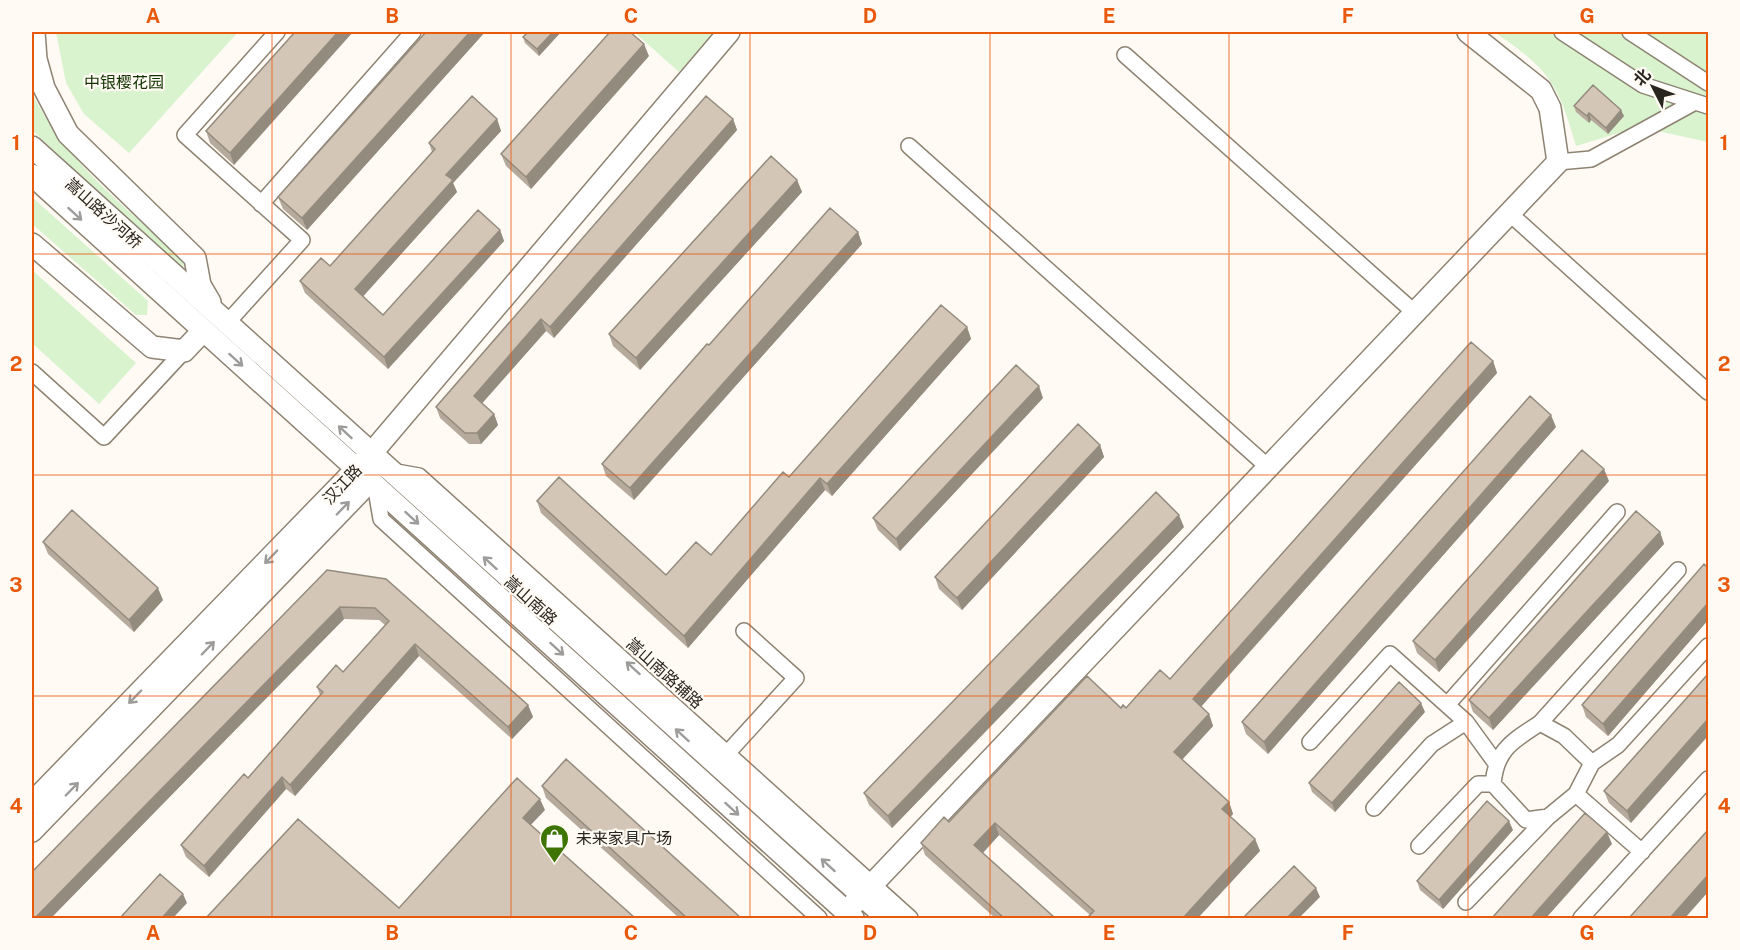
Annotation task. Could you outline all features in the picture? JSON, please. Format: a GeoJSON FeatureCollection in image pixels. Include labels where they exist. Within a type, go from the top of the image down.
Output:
{"type":"FeatureCollection","features":[{"type":"Feature","properties":{"kind":"street"},"geometry":{"type":"LineString","coordinates":[[34,32],[36,59],[44,88],[68,134],[195,258],[200,285],[223,319],[302,240],[184,135],[277,32]]}},
{"type":"Feature","properties":{"kind":"street"},"geometry":{"type":"LineString","coordinates":[[261,204],[413,32]]}},
{"type":"Feature","properties":{"kind":"street"},"geometry":{"type":"LineString","coordinates":[[729,32],[372,472],[381,519],[819,918]]}},
{"type":"Feature","properties":{"kind":"street"},"geometry":{"type":"LineString","coordinates":[[1467,32],[1541,90],[1550,108],[1558,162]]}},
{"type":"Feature","properties":{"kind":"street"},"geometry":{"type":"LineString","coordinates":[[1562,32],[1643,85],[1702,104]]}},
{"type":"Feature","properties":{"kind":"street"},"geometry":{"type":"LineString","coordinates":[[1629,32],[1708,83]]}},
{"type":"Feature","properties":{"kind":"street"},"geometry":{"type":"LineString","coordinates":[[1125,55],[1414,312]]}},
{"type":"Feature","properties":{"kind":"street"},"geometry":{"type":"LineString","coordinates":[[849,915],[867,889],[1558,162],[1592,159],[1702,104]]}},
{"type":"Feature","properties":{"kind":"street"},"geometry":{"type":"LineString","coordinates":[[909,146],[1268,466]]}},
{"type":"Feature","properties":{"kind":"street","name":"嵩山路沙河桥"},"geometry":{"type":"LineString","coordinates":[[32,147],[170,285]]}},
{"type":"Feature","properties":{"kind":"street","name":"嵩山路沙河桥"},"geometry":{"type":"LineString","coordinates":[[32,175],[170,285]]}},
{"type":"Feature","properties":{"kind":"street"},"geometry":{"type":"LineString","coordinates":[[1508,212],[1708,392]]}},
{"type":"Feature","properties":{"kind":"street"},"geometry":{"type":"LineString","coordinates":[[32,244],[152,347],[184,351]]}},
{"type":"Feature","properties":{"kind":"street","name":"嵩山南路"},"geometry":{"type":"LineString","coordinates":[[170,285],[223,319],[372,472],[702,781],[849,915]]}},
{"type":"Feature","properties":{"kind":"street","name":"嵩山南路"},"geometry":{"type":"LineString","coordinates":[[170,285],[203,331],[721,759],[867,889],[887,918]]}},
{"type":"Feature","properties":{"kind":"street"},"geometry":{"type":"LineString","coordinates":[[32,372],[104,437],[203,331]]}},
{"type":"Feature","properties":{"kind":"street","name":"汉江路"},"geometry":{"type":"LineString","coordinates":[[32,803],[372,472]]}},
{"type":"Feature","properties":{"kind":"street","name":"汉江路"},"geometry":{"type":"LineString","coordinates":[[32,831],[372,472]]}},
{"type":"Feature","properties":{"kind":"street"},"geometry":{"type":"LineString","coordinates":[[1447,705],[1617,512]]}},
{"type":"Feature","properties":{"kind":"street"},"geometry":{"type":"LineString","coordinates":[[1493,784],[1495,762],[1516,739],[1540,723],[1678,570]]}},
{"type":"Feature","properties":{"kind":"street"},"geometry":{"type":"LineString","coordinates":[[702,781],[796,678],[744,631]]}},
{"type":"Feature","properties":{"kind":"street"},"geometry":{"type":"LineString","coordinates":[[1466,902],[1548,817],[1576,794],[1592,763],[1618,746],[1708,646]]}},
{"type":"Feature","properties":{"kind":"street"},"geometry":{"type":"LineString","coordinates":[[1310,742],[1390,654],[1466,722],[1495,762]]}},
{"type":"Feature","properties":{"kind":"street"},"geometry":{"type":"LineString","coordinates":[[1374,808],[1432,744],[1466,722]]}},
{"type":"Feature","properties":{"kind":"street"},"geometry":{"type":"LineString","coordinates":[[1540,723],[1564,736],[1592,763]]}},
{"type":"Feature","properties":{"kind":"street"},"geometry":{"type":"LineString","coordinates":[[1581,918],[1708,779]]}},
{"type":"Feature","properties":{"kind":"street"},"geometry":{"type":"LineString","coordinates":[[1419,846],[1478,784],[1493,784],[1526,820],[1548,817]]}},
{"type":"Feature","properties":{"kind":"street"},"geometry":{"type":"LineString","coordinates":[[1576,794],[1642,852]]}},
{"type":"Feature","properties":{"kind":"street"},"geometry":{"type":"LineString","coordinates":[[867,889],[910,918]]}},
{"type":"Feature","properties":{"kind":"green space","name":"中银樱花园"},"geometry":{"type":"Polygon","coordinates":[[[56,32],[238,32],[129,153],[84,114],[66,83],[56,32]]]}},
{"type":"Feature","properties":{"kind":"green space"},"geometry":{"type":"Polygon","coordinates":[[[634,32],[714,32],[679,72],[634,32]]]}},
{"type":"Feature","properties":{"kind":"green space"},"geometry":{"type":"Polygon","coordinates":[[[1494,32],[1708,32],[1708,142],[1639,127],[1576,146],[1557,92],[1549,79],[1513,45],[1494,32]]]}},
{"type":"Feature","properties":{"kind":"green space"},"geometry":{"type":"Polygon","coordinates":[[[32,93],[62,141],[80,162],[118,201],[182,258],[184,266],[180,268],[32,130],[32,93]]]}},
{"type":"Feature","properties":{"kind":"green space"},"geometry":{"type":"Polygon","coordinates":[[[32,197],[148,301],[147,315],[136,315],[32,224],[32,197]]]}},
{"type":"Feature","properties":{"kind":"green space"},"geometry":{"type":"Polygon","coordinates":[[[32,270],[136,363],[99,404],[32,343],[32,270]]]}},
{"type":"Feature","properties":{"kind":"building"},"geometry":{"type":"Polygon","coordinates":[[[295,32],[338,32],[230,153],[206,131],[295,32]]]}},
{"type":"Feature","properties":{"kind":"building"},"geometry":{"type":"Polygon","coordinates":[[[426,32],[470,32],[302,218],[278,197],[426,32]]]}},
{"type":"Feature","properties":{"kind":"building"},"geometry":{"type":"Polygon","coordinates":[[[528,32],[553,32],[537,49],[523,37],[528,32]]]}},
{"type":"Feature","properties":{"kind":"building"},"geometry":{"type":"Polygon","coordinates":[[[610,32],[630,32],[644,44],[526,177],[501,154],[610,32]]]}},
{"type":"Feature","properties":{"kind":"building"},"geometry":{"type":"Polygon","coordinates":[[[1593,85],[1621,110],[1606,128],[1589,113],[1587,116],[1574,106],[1593,85]]]}},
{"type":"Feature","properties":{"kind":"building"},"geometry":{"type":"Polygon","coordinates":[[[472,96],[497,119],[446,175],[453,180],[355,289],[383,315],[478,210],[500,230],[384,357],[300,281],[321,258],[330,266],[435,149],[429,143],[472,96]]]}},
{"type":"Feature","properties":{"kind":"building"},"geometry":{"type":"Polygon","coordinates":[[[706,96],[733,119],[550,327],[541,319],[474,396],[494,414],[477,433],[465,433],[436,407],[706,96]]]}},
{"type":"Feature","properties":{"kind":"building"},"geometry":{"type":"Polygon","coordinates":[[[771,156],[797,180],[636,358],[609,334],[771,156]]]}},
{"type":"Feature","properties":{"kind":"building"},"geometry":{"type":"Polygon","coordinates":[[[830,208],[858,232],[630,488],[602,464],[830,208]]]}},
{"type":"Feature","properties":{"kind":"building"},"geometry":{"type":"Polygon","coordinates":[[[941,305],[967,327],[827,484],[820,478],[684,636],[537,501],[559,477],[666,575],[696,542],[711,555],[783,472],[789,477],[941,305]]]}},
{"type":"Feature","properties":{"kind":"building"},"geometry":{"type":"Polygon","coordinates":[[[1471,342],[1493,361],[1193,699],[1209,714],[1174,752],[1229,802],[1222,809],[1255,839],[1183,918],[1087,918],[1094,911],[995,823],[974,845],[1055,918],[1004,918],[921,843],[944,817],[949,822],[1087,676],[1121,708],[1123,705],[1126,708],[1160,670],[1170,679],[1471,342]]]}},
{"type":"Feature","properties":{"kind":"building"},"geometry":{"type":"Polygon","coordinates":[[[1016,365],[1039,386],[896,539],[873,518],[1016,365]]]}},
{"type":"Feature","properties":{"kind":"building"},"geometry":{"type":"Polygon","coordinates":[[[1530,396],[1551,415],[1264,742],[1242,722],[1530,396]]]}},
{"type":"Feature","properties":{"kind":"building"},"geometry":{"type":"Polygon","coordinates":[[[1078,424],[1100,445],[957,598],[935,577],[1078,424]]]}},
{"type":"Feature","properties":{"kind":"building"},"geometry":{"type":"Polygon","coordinates":[[[1582,450],[1604,469],[1435,660],[1413,641],[1582,450]]]}},
{"type":"Feature","properties":{"kind":"building"},"geometry":{"type":"Polygon","coordinates":[[[1156,492],[1179,515],[888,816],[864,793],[1156,492]]]}},
{"type":"Feature","properties":{"kind":"building"},"geometry":{"type":"Polygon","coordinates":[[[72,510],[158,588],[129,620],[43,542],[72,510]]]}},
{"type":"Feature","properties":{"kind":"building"},"geometry":{"type":"Polygon","coordinates":[[[1636,511],[1660,532],[1489,718],[1469,700],[1636,511]]]}},
{"type":"Feature","properties":{"kind":"building"},"geometry":{"type":"Polygon","coordinates":[[[1704,564],[1708,568],[1708,603],[1603,724],[1582,705],[1704,564]]]}},
{"type":"Feature","properties":{"kind":"building"},"geometry":{"type":"Polygon","coordinates":[[[327,570],[386,579],[528,705],[508,727],[415,644],[290,785],[282,777],[204,866],[181,845],[244,774],[248,778],[323,692],[317,687],[336,665],[343,672],[389,621],[375,608],[340,607],[35,918],[32,918],[32,872],[327,570]]]}},
{"type":"Feature","properties":{"kind":"building"},"geometry":{"type":"Polygon","coordinates":[[[1708,674],[1708,719],[1627,811],[1604,791],[1708,674]]]}},
{"type":"Feature","properties":{"kind":"building"},"geometry":{"type":"Polygon","coordinates":[[[1399,682],[1421,703],[1332,803],[1309,783],[1399,682]]]}},
{"type":"Feature","properties":{"kind":"building"},"geometry":{"type":"Polygon","coordinates":[[[566,759],[741,918],[687,918],[542,786],[566,759]]]}},
{"type":"Feature","properties":{"kind":"building"},"geometry":{"type":"Polygon","coordinates":[[[517,778],[540,799],[523,818],[635,918],[206,918],[298,819],[399,908],[517,778]]]}},
{"type":"Feature","properties":{"kind":"building"},"geometry":{"type":"Polygon","coordinates":[[[1487,801],[1509,821],[1439,900],[1417,881],[1487,801]]]}},
{"type":"Feature","properties":{"kind":"building"},"geometry":{"type":"Polygon","coordinates":[[[1585,813],[1607,832],[1531,918],[1492,918],[1585,813]]]}},
{"type":"Feature","properties":{"kind":"building"},"geometry":{"type":"Polygon","coordinates":[[[1708,830],[1708,875],[1670,918],[1629,918],[1708,830]]]}},
{"type":"Feature","properties":{"kind":"building"},"geometry":{"type":"Polygon","coordinates":[[[1294,866],[1316,888],[1287,918],[1243,918],[1294,866]]]}},
{"type":"Feature","properties":{"kind":"building"},"geometry":{"type":"Polygon","coordinates":[[[160,874],[183,894],[162,918],[120,918],[160,874]]]}},
{"type":"Feature","properties":{"kind":"place","name":"未来家具广场"},"geometry":{"type":"Point","coordinates":[555,864]}}]}
